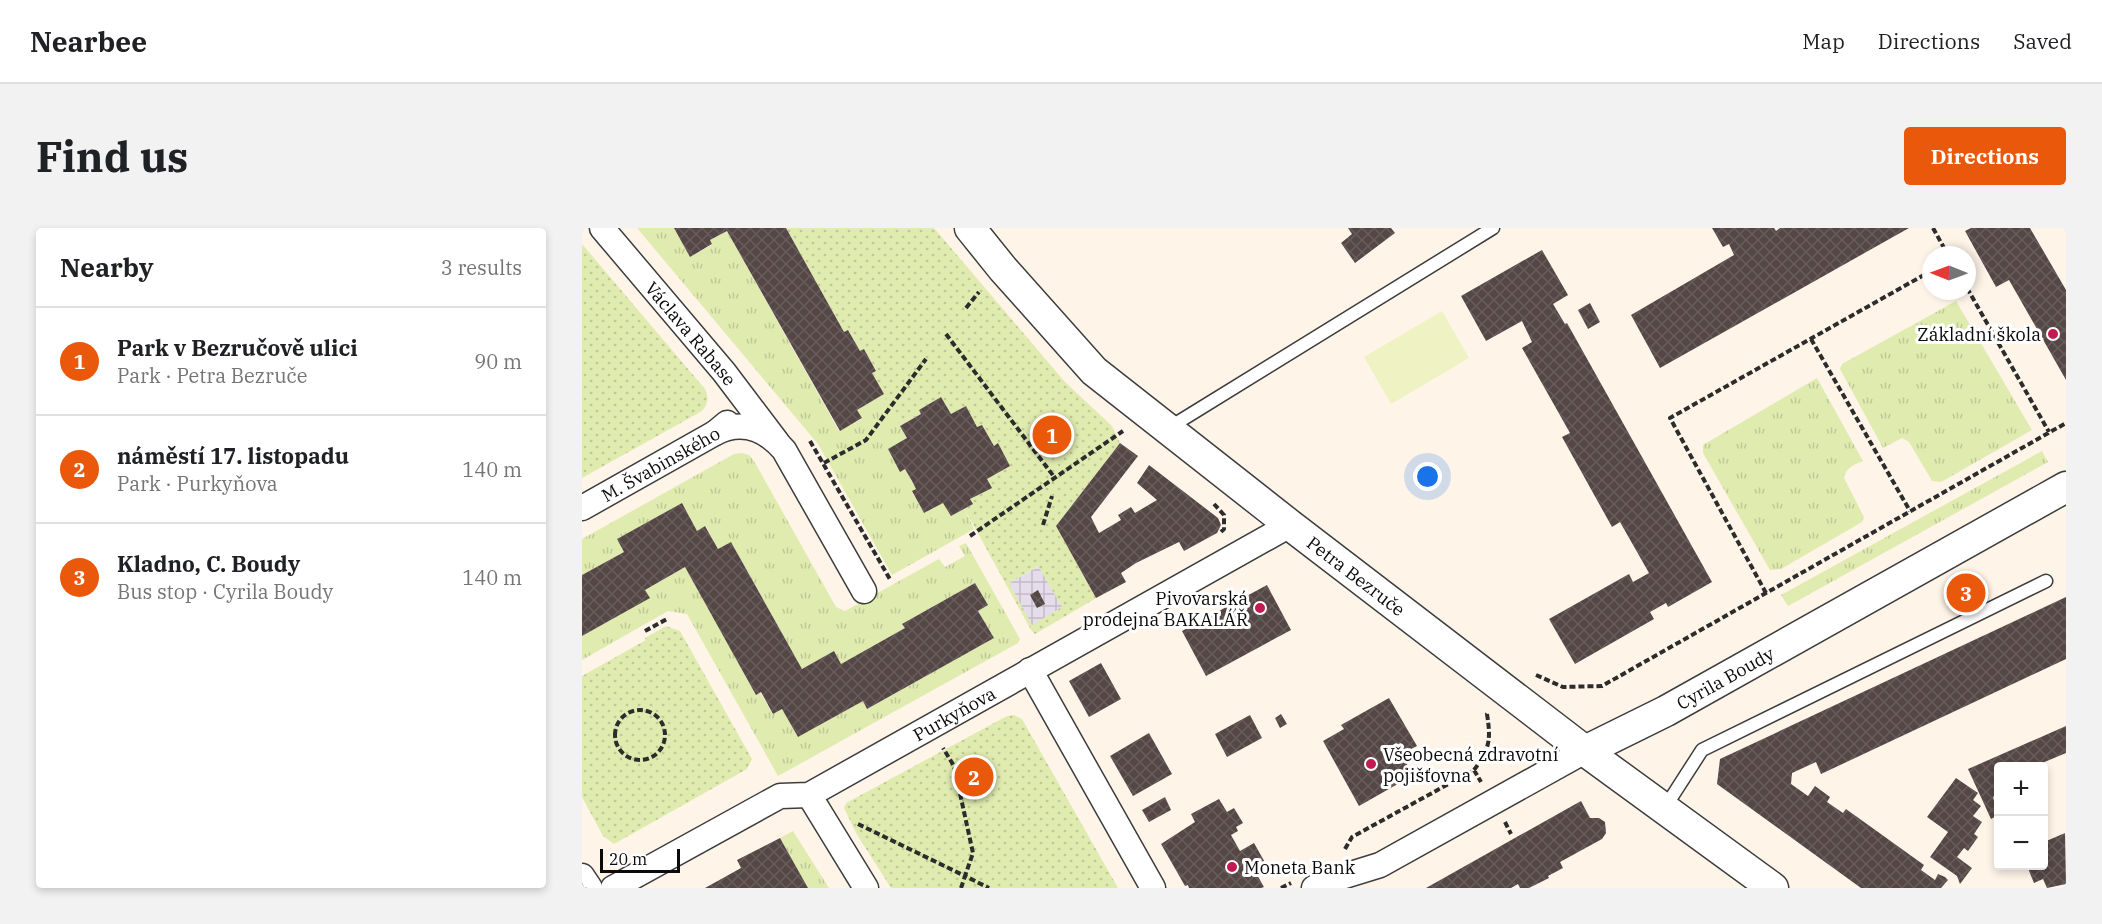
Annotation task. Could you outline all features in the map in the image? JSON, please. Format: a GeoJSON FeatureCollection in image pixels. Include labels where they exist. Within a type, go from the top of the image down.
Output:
{"type":"FeatureCollection","features":[{"type":"Feature","properties":{"kind":"street","name":"Václava Rabase"},"geometry":{"type":"LineString","coordinates":[[602,228],[729,379],[784,450],[864,591]]}},
{"type":"Feature","properties":{"kind":"street","name":"Petra Bezruče"},"geometry":{"type":"LineString","coordinates":[[970,228],[1003,269],[1094,371],[1290,525],[1586,751],[1773,888]]}},
{"type":"Feature","properties":{"kind":"street","name":"M. Švabinského"},"geometry":{"type":"LineString","coordinates":[[582,508],[715,433],[726,424],[733,411],[735,396],[729,379]]}},
{"type":"Feature","properties":{"kind":"street","name":"Václava Rabase"},"geometry":{"type":"LineString","coordinates":[[715,433],[736,426],[750,427],[765,433],[777,442]]}},
{"type":"Feature","properties":{"kind":"street","name":"Cyrila Boudy"},"geometry":{"type":"LineString","coordinates":[[1303,885],[1322,883],[1380,865],[1586,751],[1666,711],[2066,487]]}},
{"type":"Feature","properties":{"kind":"street","name":"Purkyňova"},"geometry":{"type":"LineString","coordinates":[[613,888],[780,796],[809,795],[1290,525]]}},
{"type":"Feature","properties":{"kind":"street"},"geometry":{"type":"LineString","coordinates":[[1030,670],[1153,888]]}},
{"type":"Feature","properties":{"kind":"street"},"geometry":{"type":"LineString","coordinates":[[809,795],[866,888]]}},
{"type":"Feature","properties":{"kind":"street","name":"Cyrila Boudy"},"geometry":{"type":"LineString","coordinates":[[1354,888],[1380,865]]}},
{"type":"Feature","properties":{"kind":"street"},"geometry":{"type":"LineString","coordinates":[[582,876],[590,888]]}},
{"type":"Feature","properties":{"kind":"lane"},"geometry":{"type":"LineString","coordinates":[[1167,429],[1493,228]]}},
{"type":"Feature","properties":{"kind":"lane"},"geometry":{"type":"LineString","coordinates":[[1664,809],[1702,750],[2046,581]]}},
{"type":"Feature","properties":{"kind":"path"},"geometry":{"type":"LineString","coordinates":[[1933,228],[1943,246]]}},
{"type":"Feature","properties":{"kind":"path"},"geometry":{"type":"LineString","coordinates":[[1766,593],[1670,418],[1922,276]]}},
{"type":"Feature","properties":{"kind":"path"},"geometry":{"type":"LineString","coordinates":[[966,308],[978,292]]}},
{"type":"Feature","properties":{"kind":"path"},"geometry":{"type":"LineString","coordinates":[[1974,300],[2049,432]]}},
{"type":"Feature","properties":{"kind":"path"},"geometry":{"type":"LineString","coordinates":[[946,334],[1055,478]]}},
{"type":"Feature","properties":{"kind":"path"},"geometry":{"type":"LineString","coordinates":[[1811,339],[1910,511]]}},
{"type":"Feature","properties":{"kind":"path"},"geometry":{"type":"LineString","coordinates":[[824,463],[866,440],[927,359]]}},
{"type":"Feature","properties":{"kind":"path"},"geometry":{"type":"LineString","coordinates":[[1526,670],[1563,687],[1602,686],[2066,423]]}},
{"type":"Feature","properties":{"kind":"path"},"geometry":{"type":"LineString","coordinates":[[970,536],[1123,431]]}},
{"type":"Feature","properties":{"kind":"path"},"geometry":{"type":"LineString","coordinates":[[1043,525],[1052,496]]}},
{"type":"Feature","properties":{"kind":"path"},"geometry":{"type":"LineString","coordinates":[[1213,502],[1224,515],[1224,529],[1215,539]]}},
{"type":"Feature","properties":{"kind":"path"},"geometry":{"type":"LineString","coordinates":[[645,631],[667,619]]}},
{"type":"Feature","properties":{"kind":"path"},"geometry":{"type":"LineString","coordinates":[[1481,707],[1487,714]]}},
{"type":"Feature","properties":{"kind":"path"},"geometry":{"type":"LineString","coordinates":[[642,710],[653,714],[661,722],[664,733],[663,744],[657,754],[647,759],[635,760],[623,753],[616,741],[616,727],[622,717],[632,711],[642,710]]}},
{"type":"Feature","properties":{"kind":"path"},"geometry":{"type":"LineString","coordinates":[[932,751],[951,741]]}},
{"type":"Feature","properties":{"kind":"path"},"geometry":{"type":"LineString","coordinates":[[942,746],[954,766],[973,853],[961,888]]}},
{"type":"Feature","properties":{"kind":"path"},"geometry":{"type":"LineString","coordinates":[[1342,854],[1352,837],[1474,770]]}},
{"type":"Feature","properties":{"kind":"path"},"geometry":{"type":"LineString","coordinates":[[854,822],[989,888]]}},
{"type":"Feature","properties":{"kind":"path"},"geometry":{"type":"LineString","coordinates":[[1281,888],[1303,885]]}},
{"type":"Feature","properties":{"kind":"shaded area"},"geometry":{"type":"Polygon","coordinates":[[[1039,566],[1063,607],[1032,626],[1009,583],[1039,566]]]}},
{"type":"Feature","properties":{"kind":"green space"},"geometry":{"type":"Polygon","coordinates":[[[637,228],[674,228],[690,257],[712,245],[710,240],[727,231],[839,431],[862,419],[857,410],[884,394],[907,438],[905,469],[916,489],[912,492],[924,513],[943,503],[964,508],[974,529],[892,575],[818,444],[637,228]]]}},
{"type":"Feature","properties":{"kind":"green space"},"geometry":{"type":"Polygon","coordinates":[[[786,228],[934,228],[1065,382],[1112,426],[1120,443],[1056,526],[1096,598],[1035,634],[1031,630],[964,508],[972,504],[970,499],[991,488],[987,479],[1010,466],[998,444],[994,446],[982,425],[977,427],[966,406],[951,414],[941,397],[919,410],[921,414],[900,426],[872,373],[876,370],[864,349],[860,351],[849,331],[844,332],[786,228]],[[1038,566],[1009,583],[1032,625],[1062,607],[1038,566]]]}},
{"type":"Feature","properties":{"kind":"green space"},"geometry":{"type":"Polygon","coordinates":[[[582,244],[705,389],[707,403],[702,411],[582,478],[582,244]]]}},
{"type":"Feature","properties":{"kind":"green space"},"geometry":{"type":"Polygon","coordinates":[[[1956,301],[2032,430],[1941,482],[1932,481],[1909,442],[1902,438],[1883,448],[1840,369],[1842,364],[1956,301]]]}},
{"type":"Feature","properties":{"kind":"green space"},"geometry":{"type":"Polygon","coordinates":[[[1442,311],[1469,358],[1391,404],[1364,357],[1442,311]]]}},
{"type":"Feature","properties":{"kind":"green space"},"geometry":{"type":"Polygon","coordinates":[[[1817,378],[1863,461],[1849,469],[1844,478],[1864,517],[1862,522],[1781,569],[1770,570],[1703,453],[1703,445],[1817,378]]]}},
{"type":"Feature","properties":{"kind":"green space"},"geometry":{"type":"Polygon","coordinates":[[[2042,451],[2048,462],[1788,606],[1781,595],[2042,451]]]}},
{"type":"Feature","properties":{"kind":"green space"},"geometry":{"type":"Polygon","coordinates":[[[734,454],[749,455],[754,461],[836,607],[845,611],[939,559],[945,567],[965,556],[959,546],[966,543],[1020,639],[1018,643],[778,776],[687,614],[668,611],[582,660],[582,636],[649,598],[645,590],[685,567],[773,714],[782,709],[798,737],[863,701],[867,709],[994,638],[978,611],[988,605],[975,583],[903,624],[905,628],[841,664],[834,651],[802,669],[731,542],[718,549],[706,526],[697,531],[682,503],[624,552],[582,575],[582,539],[734,454]]]}},
{"type":"Feature","properties":{"kind":"green space"},"geometry":{"type":"Polygon","coordinates":[[[666,626],[680,631],[752,759],[747,769],[614,844],[603,836],[582,797],[582,676],[646,640],[645,638],[666,626]]]}},
{"type":"Feature","properties":{"kind":"green space"},"geometry":{"type":"Polygon","coordinates":[[[1014,715],[1022,719],[1118,888],[891,888],[856,833],[844,808],[846,803],[1007,716],[1014,715]]]}},
{"type":"Feature","properties":{"kind":"green space"},"geometry":{"type":"Polygon","coordinates":[[[793,831],[829,888],[808,888],[780,838],[793,831]]]}},
{"type":"Feature","properties":{"kind":"building"},"geometry":{"type":"Polygon","coordinates":[[[674,228],[786,228],[844,332],[848,330],[860,351],[864,349],[876,371],[872,373],[884,394],[857,410],[862,418],[840,431],[727,231],[710,240],[712,244],[690,257],[674,228]]]}},
{"type":"Feature","properties":{"kind":"building"},"geometry":{"type":"Polygon","coordinates":[[[1348,228],[1391,228],[1395,233],[1355,263],[1341,243],[1352,234],[1348,228]]]}},
{"type":"Feature","properties":{"kind":"building"},"geometry":{"type":"Polygon","coordinates":[[[1712,228],[1774,228],[1776,231],[1780,228],[1909,228],[1660,368],[1631,315],[1734,255],[1729,244],[1723,247],[1712,228]]]}},
{"type":"Feature","properties":{"kind":"building","name":"Základní škola"},"geometry":{"type":"Polygon","coordinates":[[[1971,228],[2030,228],[2066,290],[2066,380],[2009,280],[1996,287],[1976,251],[1976,246],[1973,246],[1965,231],[1971,228]]]}},
{"type":"Feature","properties":{"kind":"building"},"geometry":{"type":"Polygon","coordinates":[[[1542,250],[1568,295],[1553,304],[1565,324],[1567,323],[1712,582],[1668,607],[1666,603],[1650,612],[1654,619],[1575,664],[1549,619],[1629,574],[1633,582],[1649,573],[1620,522],[1612,527],[1562,437],[1570,433],[1522,348],[1532,342],[1522,321],[1486,341],[1461,296],[1542,250]]]}},
{"type":"Feature","properties":{"kind":"building"},"geometry":{"type":"Polygon","coordinates":[[[1590,303],[1600,322],[1588,329],[1578,310],[1590,303]]]}},
{"type":"Feature","properties":{"kind":"building"},"geometry":{"type":"Polygon","coordinates":[[[941,397],[951,414],[966,406],[977,427],[982,425],[994,446],[998,443],[1010,466],[987,479],[992,488],[970,499],[973,504],[951,516],[943,503],[924,513],[912,491],[916,489],[912,481],[905,469],[900,472],[888,449],[907,438],[900,426],[921,414],[919,410],[941,397]]]}},
{"type":"Feature","properties":{"kind":"building"},"geometry":{"type":"Polygon","coordinates":[[[1120,443],[1138,456],[1091,517],[1099,533],[1121,520],[1118,515],[1131,507],[1135,513],[1157,500],[1137,483],[1149,465],[1218,518],[1221,525],[1217,533],[1184,551],[1179,542],[1136,563],[1121,573],[1126,582],[1096,598],[1056,526],[1120,443]]]}},
{"type":"Feature","properties":{"kind":"building"},"geometry":{"type":"Polygon","coordinates":[[[682,503],[697,531],[705,526],[718,549],[731,542],[802,669],[834,651],[841,664],[905,628],[902,624],[975,583],[988,605],[978,611],[994,638],[867,709],[863,701],[798,737],[782,709],[773,714],[761,692],[756,695],[685,567],[645,590],[650,598],[582,636],[582,575],[624,552],[617,539],[682,503]]]}},
{"type":"Feature","properties":{"kind":"building"},"geometry":{"type":"Polygon","coordinates":[[[1267,585],[1291,630],[1206,676],[1182,631],[1267,585]]]}},
{"type":"Feature","properties":{"kind":"building"},"geometry":{"type":"Polygon","coordinates":[[[1038,590],[1045,604],[1037,608],[1030,595],[1038,590]]]}},
{"type":"Feature","properties":{"kind":"building"},"geometry":{"type":"Polygon","coordinates":[[[2066,597],[2066,659],[1821,774],[1816,762],[1792,773],[1791,784],[1808,796],[1815,786],[1830,797],[1827,802],[1843,813],[1846,809],[1924,865],[1921,870],[1935,880],[1938,874],[1945,877],[1948,880],[1941,888],[1861,888],[1717,784],[1720,759],[2066,597]]]}},
{"type":"Feature","properties":{"kind":"building"},"geometry":{"type":"Polygon","coordinates":[[[1101,663],[1121,699],[1089,717],[1069,681],[1101,663]]]}},
{"type":"Feature","properties":{"kind":"building","name":"Všeobecná zdravotní pojišťovna"},"geometry":{"type":"Polygon","coordinates":[[[1389,698],[1417,746],[1411,749],[1403,781],[1359,806],[1323,741],[1344,729],[1341,725],[1389,698]]]}},
{"type":"Feature","properties":{"kind":"building"},"geometry":{"type":"Polygon","coordinates":[[[1281,714],[1287,724],[1280,728],[1275,718],[1281,714]]]}},
{"type":"Feature","properties":{"kind":"building"},"geometry":{"type":"Polygon","coordinates":[[[1250,715],[1262,738],[1227,757],[1215,734],[1250,715]]]}},
{"type":"Feature","properties":{"kind":"building"},"geometry":{"type":"Polygon","coordinates":[[[2066,726],[2066,753],[2045,762],[1994,762],[1994,817],[1991,819],[1968,769],[2066,726]]]}},
{"type":"Feature","properties":{"kind":"building"},"geometry":{"type":"Polygon","coordinates":[[[1149,733],[1172,774],[1133,796],[1110,756],[1149,733]]]}},
{"type":"Feature","properties":{"kind":"building"},"geometry":{"type":"Polygon","coordinates":[[[1956,778],[1978,793],[1973,800],[1981,806],[1973,816],[1982,822],[1974,834],[1978,837],[1968,851],[1964,848],[1957,857],[1972,868],[1960,884],[1957,876],[1930,857],[1948,832],[1927,817],[1956,778]]]}},
{"type":"Feature","properties":{"kind":"building"},"geometry":{"type":"Polygon","coordinates":[[[1165,797],[1171,810],[1149,822],[1142,810],[1165,797]]]}},
{"type":"Feature","properties":{"kind":"building"},"geometry":{"type":"Polygon","coordinates":[[[1219,799],[1227,812],[1234,808],[1243,823],[1236,827],[1238,831],[1231,835],[1240,851],[1254,843],[1267,866],[1256,873],[1264,887],[1189,888],[1188,885],[1185,886],[1161,844],[1195,822],[1191,814],[1219,799]]]}},
{"type":"Feature","properties":{"kind":"building"},"geometry":{"type":"Polygon","coordinates":[[[1581,801],[1590,818],[1599,818],[1605,822],[1606,833],[1602,839],[1560,862],[1563,868],[1548,876],[1549,878],[1529,888],[1520,888],[1518,884],[1511,888],[1426,888],[1581,801]]]}},
{"type":"Feature","properties":{"kind":"building"},"geometry":{"type":"Polygon","coordinates":[[[2065,833],[2066,884],[2047,888],[2043,879],[2034,883],[2029,870],[2048,870],[2048,840],[2065,833]]]}},
{"type":"Feature","properties":{"kind":"building"},"geometry":{"type":"Polygon","coordinates":[[[780,838],[808,888],[705,888],[741,868],[737,860],[780,838]]]}},
{"type":"Feature","properties":{"kind":"place","name":"Základní škola"},"geometry":{"type":"Point","coordinates":[2053,334]}},
{"type":"Feature","properties":{"kind":"place","name":"Park v Bezručově ulici"},"geometry":{"type":"Point","coordinates":[1052,435]}},
{"type":"Feature","properties":{"kind":"place","name":"Kladno, C. Boudy"},"geometry":{"type":"Point","coordinates":[1966,593]}},
{"type":"Feature","properties":{"kind":"place","name":"Pivovarská prodejna BAKALÁŘ"},"geometry":{"type":"Point","coordinates":[1260,608]}},
{"type":"Feature","properties":{"kind":"place","name":"Všeobecná zdravotní pojišťovna"},"geometry":{"type":"Point","coordinates":[1371,764]}},
{"type":"Feature","properties":{"kind":"place","name":"náměstí 17. listopadu"},"geometry":{"type":"Point","coordinates":[974,777]}},
{"type":"Feature","properties":{"kind":"place","name":"Moneta Bank"},"geometry":{"type":"Point","coordinates":[1232,867]}}]}
